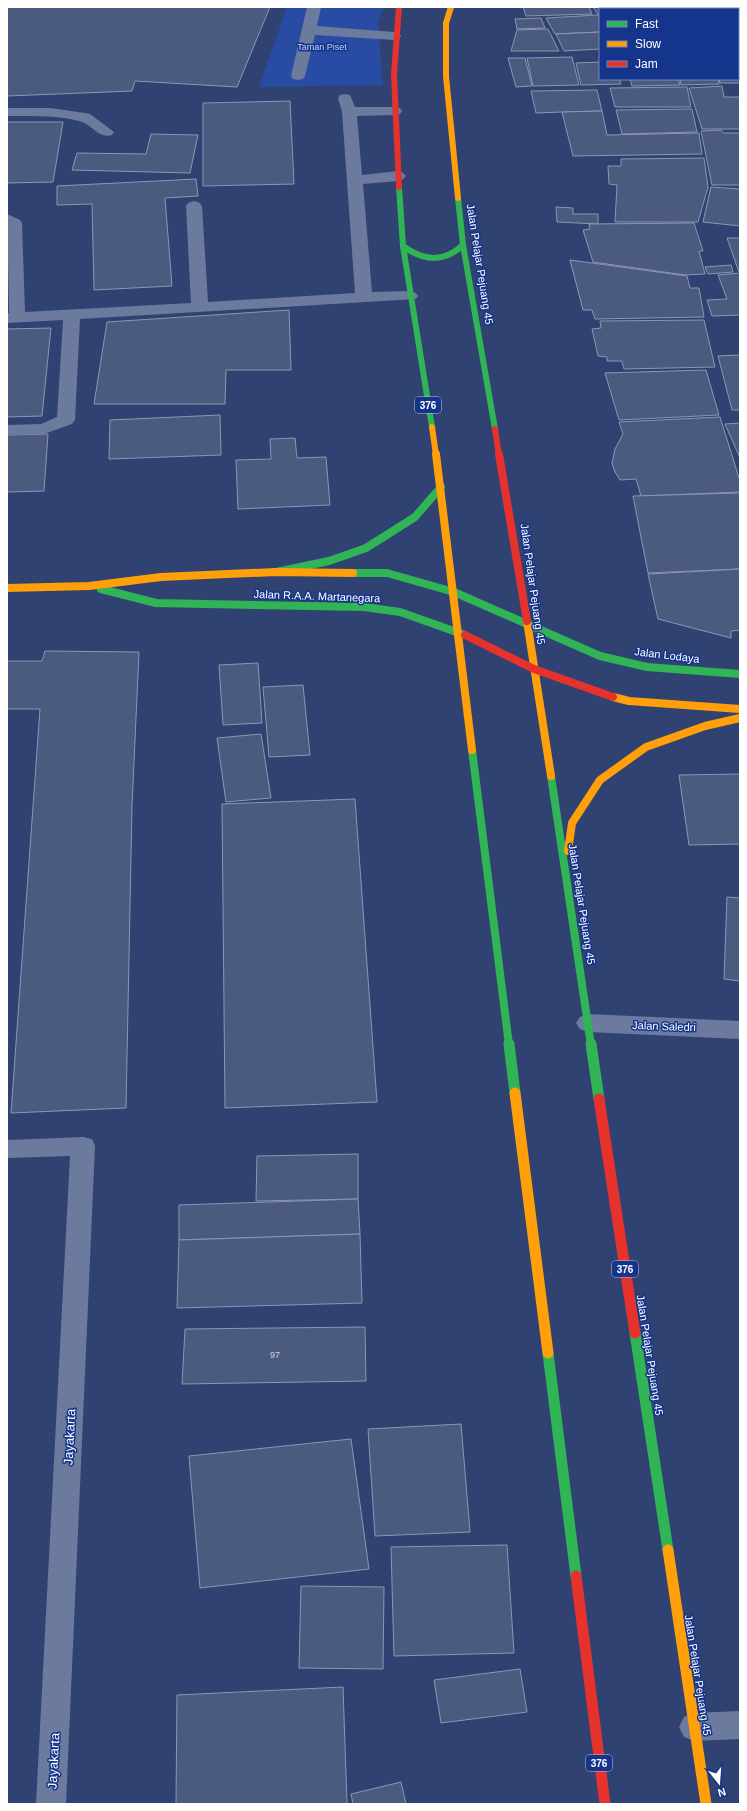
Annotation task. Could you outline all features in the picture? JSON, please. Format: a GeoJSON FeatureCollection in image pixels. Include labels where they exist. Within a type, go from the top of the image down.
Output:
{"type":"FeatureCollection","features":[{"type":"Feature","properties":{"kind":"main road","name":"376"},"geometry":{"type":"LineString","coordinates":[[399,7],[394,36],[395,111],[403,246],[441,487],[604,1804]]}},
{"type":"Feature","properties":{"kind":"main road","name":"Jalan Pelajar Pejuang 45"},"geometry":{"type":"LineString","coordinates":[[450,7],[446,23],[446,76],[463,245],[516,547],[706,1804]]}},
{"type":"Feature","properties":{"kind":"main road"},"geometry":{"type":"LineString","coordinates":[[403,246],[409,253],[421,258],[435,259],[448,257],[459,252],[463,245]]}},
{"type":"Feature","properties":{"kind":"main road"},"geometry":{"type":"LineString","coordinates":[[276,572],[329,561],[366,548],[415,517],[441,487]]}},
{"type":"Feature","properties":{"kind":"main road","name":"Jalan R.A.A. Martanegara"},"geometry":{"type":"LineString","coordinates":[[7,588],[89,586],[161,577],[276,572],[387,573],[454,592],[527,626]]}},
{"type":"Feature","properties":{"kind":"main road","name":"Jalan R.A.A. Martanegara"},"geometry":{"type":"LineString","coordinates":[[89,586],[156,603],[364,607],[400,612],[458,632],[534,669]]}},
{"type":"Feature","properties":{"kind":"main road","name":"Jalan Lodaya"},"geometry":{"type":"LineString","coordinates":[[527,626],[600,656],[647,667],[740,674]]}},
{"type":"Feature","properties":{"kind":"main road"},"geometry":{"type":"LineString","coordinates":[[534,669],[600,693],[629,701],[740,709]]}},
{"type":"Feature","properties":{"kind":"main road"},"geometry":{"type":"LineString","coordinates":[[565,872],[572,823],[600,780],[646,746],[704,726],[740,718]]}},
{"type":"Feature","properties":{"kind":"street"},"geometry":{"type":"LineString","coordinates":[[298,76],[310,30],[314,7]]}},
{"type":"Feature","properties":{"kind":"street"},"geometry":{"type":"LineString","coordinates":[[310,30],[394,36]]}},
{"type":"Feature","properties":{"kind":"street"},"geometry":{"type":"LineString","coordinates":[[364,298],[355,180],[347,105],[395,111]]}},
{"type":"Feature","properties":{"kind":"street"},"geometry":{"type":"LineString","coordinates":[[7,112],[50,112],[85,117],[107,132]]}},
{"type":"Feature","properties":{"kind":"street"},"geometry":{"type":"LineString","coordinates":[[355,180],[398,176]]}},
{"type":"Feature","properties":{"kind":"street"},"geometry":{"type":"LineString","coordinates":[[194,206],[200,307]]}},
{"type":"Feature","properties":{"kind":"street"},"geometry":{"type":"LineString","coordinates":[[7,219],[14,223],[12,318],[410,296]]}},
{"type":"Feature","properties":{"kind":"street"},"geometry":{"type":"LineString","coordinates":[[7,430],[44,429],[66,420],[72,315]]}},
{"type":"Feature","properties":{"kind":"street","name":"Jalan Saledri"},"geometry":{"type":"LineString","coordinates":[[588,1023],[740,1030]]}},
{"type":"Feature","properties":{"kind":"street","name":"Jayakarta"},"geometry":{"type":"LineString","coordinates":[[7,1149],[83,1146],[51,1804]]}},
{"type":"Feature","properties":{"kind":"street"},"geometry":{"type":"LineString","coordinates":[[694,1727],[740,1725]]}},
{"type":"Feature","properties":{"kind":"green space","name":"Taman Piset"},"geometry":{"type":"Polygon","coordinates":[[[287,7],[384,7],[378,23],[383,85],[259,87],[287,7]]]}},
{"type":"Feature","properties":{"kind":"building"},"geometry":{"type":"Polygon","coordinates":[[[7,7],[270,7],[237,87],[135,81],[132,91],[7,96],[7,7]]]}},
{"type":"Feature","properties":{"kind":"building"},"geometry":{"type":"Polygon","coordinates":[[[523,7],[589,7],[592,14],[526,16],[523,7]]]}},
{"type":"Feature","properties":{"kind":"building"},"geometry":{"type":"Polygon","coordinates":[[[593,7],[666,8],[599,8],[599,16],[593,7]]]}},
{"type":"Feature","properties":{"kind":"building"},"geometry":{"type":"Polygon","coordinates":[[[675,7],[719,7],[698,8],[675,7]]]}},
{"type":"Feature","properties":{"kind":"building"},"geometry":{"type":"Polygon","coordinates":[[[739,7],[740,27],[739,8],[722,8],[739,7]]]}},
{"type":"Feature","properties":{"kind":"building"},"geometry":{"type":"Polygon","coordinates":[[[598,15],[599,32],[555,34],[546,18],[598,15]]]}},
{"type":"Feature","properties":{"kind":"building"},"geometry":{"type":"Polygon","coordinates":[[[541,18],[545,28],[517,29],[515,19],[541,18]]]}},
{"type":"Feature","properties":{"kind":"building"},"geometry":{"type":"Polygon","coordinates":[[[739,28],[740,28],[739,54],[739,28]]]}},
{"type":"Feature","properties":{"kind":"building"},"geometry":{"type":"Polygon","coordinates":[[[548,29],[559,51],[511,51],[517,30],[548,29]]]}},
{"type":"Feature","properties":{"kind":"building"},"geometry":{"type":"Polygon","coordinates":[[[599,32],[599,49],[564,51],[556,34],[599,32]]]}},
{"type":"Feature","properties":{"kind":"building"},"geometry":{"type":"Polygon","coordinates":[[[572,57],[579,85],[533,86],[527,58],[572,57]]]}},
{"type":"Feature","properties":{"kind":"building"},"geometry":{"type":"Polygon","coordinates":[[[508,58],[525,58],[532,86],[516,87],[508,58]]]}},
{"type":"Feature","properties":{"kind":"building"},"geometry":{"type":"Polygon","coordinates":[[[599,62],[599,80],[619,80],[621,84],[581,85],[576,63],[599,62]]]}},
{"type":"Feature","properties":{"kind":"building"},"geometry":{"type":"Polygon","coordinates":[[[740,63],[740,83],[720,83],[719,80],[739,80],[740,63]]]}},
{"type":"Feature","properties":{"kind":"building"},"geometry":{"type":"Polygon","coordinates":[[[630,80],[678,80],[680,85],[632,86],[630,80]]]}},
{"type":"Feature","properties":{"kind":"building"},"geometry":{"type":"Polygon","coordinates":[[[680,80],[718,80],[719,84],[681,85],[680,80]]]}},
{"type":"Feature","properties":{"kind":"building"},"geometry":{"type":"Polygon","coordinates":[[[722,86],[724,97],[740,97],[740,129],[702,129],[689,88],[722,86]]]}},
{"type":"Feature","properties":{"kind":"building"},"geometry":{"type":"Polygon","coordinates":[[[687,87],[691,107],[615,107],[610,88],[687,87]]]}},
{"type":"Feature","properties":{"kind":"building"},"geometry":{"type":"Polygon","coordinates":[[[597,90],[602,111],[536,113],[531,91],[597,90]]]}},
{"type":"Feature","properties":{"kind":"building"},"geometry":{"type":"Polygon","coordinates":[[[290,101],[294,184],[203,186],[203,103],[290,101]]]}},
{"type":"Feature","properties":{"kind":"building"},"geometry":{"type":"Polygon","coordinates":[[[692,109],[697,132],[622,134],[616,110],[692,109]]]}},
{"type":"Feature","properties":{"kind":"building"},"geometry":{"type":"Polygon","coordinates":[[[602,111],[607,135],[699,133],[702,154],[573,156],[562,112],[602,111]]]}},
{"type":"Feature","properties":{"kind":"building"},"geometry":{"type":"Polygon","coordinates":[[[7,122],[63,122],[53,182],[7,183],[7,122]]]}},
{"type":"Feature","properties":{"kind":"building"},"geometry":{"type":"Polygon","coordinates":[[[721,130],[723,133],[740,133],[740,185],[712,185],[701,131],[721,130]]]}},
{"type":"Feature","properties":{"kind":"building"},"geometry":{"type":"Polygon","coordinates":[[[151,134],[198,135],[190,173],[72,170],[77,153],[146,154],[151,134]]]}},
{"type":"Feature","properties":{"kind":"building"},"geometry":{"type":"Polygon","coordinates":[[[704,158],[708,187],[698,222],[615,222],[617,185],[609,184],[608,166],[621,166],[621,159],[704,158]]]}},
{"type":"Feature","properties":{"kind":"building"},"geometry":{"type":"Polygon","coordinates":[[[196,179],[198,196],[165,198],[172,286],[94,290],[92,204],[57,205],[57,186],[196,179]]]}},
{"type":"Feature","properties":{"kind":"building"},"geometry":{"type":"Polygon","coordinates":[[[711,187],[740,189],[740,226],[703,222],[711,187]]]}},
{"type":"Feature","properties":{"kind":"building"},"geometry":{"type":"Polygon","coordinates":[[[556,207],[573,208],[573,214],[598,214],[598,224],[557,222],[556,207]]]}},
{"type":"Feature","properties":{"kind":"building"},"geometry":{"type":"Polygon","coordinates":[[[694,223],[703,251],[699,251],[705,274],[685,275],[593,262],[583,230],[590,229],[589,224],[694,223]]]}},
{"type":"Feature","properties":{"kind":"building"},"geometry":{"type":"Polygon","coordinates":[[[727,238],[740,238],[740,272],[739,272],[727,238]]]}},
{"type":"Feature","properties":{"kind":"building"},"geometry":{"type":"Polygon","coordinates":[[[570,260],[687,276],[690,288],[699,288],[704,317],[595,319],[592,310],[583,310],[570,260]]]}},
{"type":"Feature","properties":{"kind":"building"},"geometry":{"type":"Polygon","coordinates":[[[731,265],[733,272],[708,274],[705,267],[731,265]]]}},
{"type":"Feature","properties":{"kind":"building"},"geometry":{"type":"Polygon","coordinates":[[[740,273],[740,315],[712,316],[707,300],[727,299],[718,275],[740,273]]]}},
{"type":"Feature","properties":{"kind":"building"},"geometry":{"type":"Polygon","coordinates":[[[289,310],[291,370],[226,370],[225,404],[94,404],[107,322],[289,310]]]}},
{"type":"Feature","properties":{"kind":"building"},"geometry":{"type":"Polygon","coordinates":[[[704,320],[715,367],[624,369],[622,361],[607,361],[607,357],[598,356],[592,329],[601,328],[600,321],[704,320]]]}},
{"type":"Feature","properties":{"kind":"building"},"geometry":{"type":"Polygon","coordinates":[[[51,328],[42,416],[7,417],[7,329],[51,328]]]}},
{"type":"Feature","properties":{"kind":"building"},"geometry":{"type":"Polygon","coordinates":[[[740,355],[740,410],[732,410],[718,356],[740,355]]]}},
{"type":"Feature","properties":{"kind":"building"},"geometry":{"type":"Polygon","coordinates":[[[706,370],[719,415],[619,420],[605,373],[706,370]]]}},
{"type":"Feature","properties":{"kind":"building"},"geometry":{"type":"Polygon","coordinates":[[[220,415],[221,455],[109,459],[110,420],[220,415]]]}},
{"type":"Feature","properties":{"kind":"building"},"geometry":{"type":"Polygon","coordinates":[[[720,417],[740,481],[740,492],[641,496],[636,479],[620,480],[615,472],[612,463],[615,449],[623,434],[619,422],[720,417]]]}},
{"type":"Feature","properties":{"kind":"building"},"geometry":{"type":"Polygon","coordinates":[[[740,423],[740,458],[725,424],[740,423]]]}},
{"type":"Feature","properties":{"kind":"building"},"geometry":{"type":"Polygon","coordinates":[[[48,434],[44,491],[7,492],[7,435],[48,434]]]}},
{"type":"Feature","properties":{"kind":"building"},"geometry":{"type":"Polygon","coordinates":[[[295,438],[297,458],[326,457],[330,505],[238,509],[236,460],[271,459],[270,439],[295,438]]]}},
{"type":"Feature","properties":{"kind":"building"},"geometry":{"type":"Polygon","coordinates":[[[740,493],[740,569],[648,573],[633,496],[740,493]]]}},
{"type":"Feature","properties":{"kind":"building"},"geometry":{"type":"Polygon","coordinates":[[[740,569],[740,630],[731,631],[731,638],[658,619],[648,574],[740,569]]]}},
{"type":"Feature","properties":{"kind":"building"},"geometry":{"type":"Polygon","coordinates":[[[45,651],[139,652],[132,806],[126,1108],[11,1113],[40,709],[7,709],[7,661],[42,661],[45,651]]]}},
{"type":"Feature","properties":{"kind":"building"},"geometry":{"type":"Polygon","coordinates":[[[258,663],[262,723],[223,725],[219,665],[258,663]]]}},
{"type":"Feature","properties":{"kind":"building"},"geometry":{"type":"Polygon","coordinates":[[[303,685],[310,755],[269,757],[263,687],[303,685]]]}},
{"type":"Feature","properties":{"kind":"building"},"geometry":{"type":"Polygon","coordinates":[[[261,734],[271,798],[226,802],[217,738],[261,734]]]}},
{"type":"Feature","properties":{"kind":"building"},"geometry":{"type":"Polygon","coordinates":[[[740,774],[740,844],[689,845],[679,775],[740,774]]]}},
{"type":"Feature","properties":{"kind":"building"},"geometry":{"type":"Polygon","coordinates":[[[355,799],[377,1102],[225,1108],[222,804],[355,799]]]}},
{"type":"Feature","properties":{"kind":"building"},"geometry":{"type":"Polygon","coordinates":[[[727,897],[740,898],[740,981],[724,979],[727,897]]]}},
{"type":"Feature","properties":{"kind":"building"},"geometry":{"type":"Polygon","coordinates":[[[358,1154],[358,1199],[256,1201],[257,1156],[358,1154]]]}},
{"type":"Feature","properties":{"kind":"building"},"geometry":{"type":"Polygon","coordinates":[[[358,1199],[360,1234],[179,1240],[179,1205],[358,1199]]]}},
{"type":"Feature","properties":{"kind":"building"},"geometry":{"type":"Polygon","coordinates":[[[360,1234],[362,1303],[177,1308],[179,1240],[360,1234]]]}},
{"type":"Feature","properties":{"kind":"building"},"geometry":{"type":"Polygon","coordinates":[[[365,1327],[366,1381],[182,1384],[185,1329],[365,1327]]]}},
{"type":"Feature","properties":{"kind":"building"},"geometry":{"type":"Polygon","coordinates":[[[461,1424],[470,1532],[375,1536],[368,1429],[461,1424]]]}},
{"type":"Feature","properties":{"kind":"building"},"geometry":{"type":"Polygon","coordinates":[[[351,1439],[369,1569],[200,1588],[189,1456],[351,1439]]]}},
{"type":"Feature","properties":{"kind":"building"},"geometry":{"type":"Polygon","coordinates":[[[507,1545],[514,1653],[394,1656],[391,1547],[507,1545]]]}},
{"type":"Feature","properties":{"kind":"building"},"geometry":{"type":"Polygon","coordinates":[[[301,1586],[384,1587],[383,1669],[299,1668],[301,1586]]]}},
{"type":"Feature","properties":{"kind":"building"},"geometry":{"type":"Polygon","coordinates":[[[520,1669],[527,1712],[441,1723],[434,1680],[520,1669]]]}},
{"type":"Feature","properties":{"kind":"building"},"geometry":{"type":"Polygon","coordinates":[[[343,1687],[347,1804],[176,1804],[177,1695],[343,1687]]]}},
{"type":"Feature","properties":{"kind":"building"},"geometry":{"type":"Polygon","coordinates":[[[401,1782],[406,1804],[353,1804],[351,1794],[401,1782]]]}},
{"type":"Feature","properties":{"kind":"traffic: fast"},"geometry":{"type":"LineString","coordinates":[[399,187],[403,246],[432,427]]}},
{"type":"Feature","properties":{"kind":"traffic: fast"},"geometry":{"type":"LineString","coordinates":[[458,198],[463,245],[495,429]]}},
{"type":"Feature","properties":{"kind":"traffic: fast"},"geometry":{"type":"LineString","coordinates":[[403,246],[418,255],[434,259],[449,255],[457,251],[463,245]]}},
{"type":"Feature","properties":{"kind":"traffic: fast"},"geometry":{"type":"LineString","coordinates":[[276,572],[329,561],[366,548],[415,517],[441,487]]}},
{"type":"Feature","properties":{"kind":"traffic: fast"},"geometry":{"type":"LineString","coordinates":[[353,573],[387,573],[454,592],[600,656],[647,667],[740,674]]}},
{"type":"Feature","properties":{"kind":"traffic: fast"},"geometry":{"type":"LineString","coordinates":[[101,589],[156,603],[364,607],[400,612],[465,635]]}},
{"type":"Feature","properties":{"kind":"traffic: fast"},"geometry":{"type":"LineString","coordinates":[[472,750],[515,1093]]}},
{"type":"Feature","properties":{"kind":"traffic: fast"},"geometry":{"type":"LineString","coordinates":[[551,776],[599,1099]]}},
{"type":"Feature","properties":{"kind":"traffic: fast"},"geometry":{"type":"LineString","coordinates":[[635,1333],[668,1550]]}},
{"type":"Feature","properties":{"kind":"traffic: fast"},"geometry":{"type":"LineString","coordinates":[[548,1353],[576,1576]]}},
{"type":"Feature","properties":{"kind":"traffic: slow"},"geometry":{"type":"LineString","coordinates":[[451,7],[446,23],[446,76],[458,198]]}},
{"type":"Feature","properties":{"kind":"traffic: slow"},"geometry":{"type":"LineString","coordinates":[[432,427],[441,487],[472,750]]}},
{"type":"Feature","properties":{"kind":"traffic: slow"},"geometry":{"type":"LineString","coordinates":[[7,588],[89,586],[161,577],[276,572],[353,573]]}},
{"type":"Feature","properties":{"kind":"traffic: slow"},"geometry":{"type":"LineString","coordinates":[[527,621],[551,776]]}},
{"type":"Feature","properties":{"kind":"traffic: slow"},"geometry":{"type":"LineString","coordinates":[[613,697],[629,701],[740,709]]}},
{"type":"Feature","properties":{"kind":"traffic: slow"},"geometry":{"type":"LineString","coordinates":[[568,851],[572,823],[600,780],[646,747],[705,726],[740,718]]}},
{"type":"Feature","properties":{"kind":"traffic: slow"},"geometry":{"type":"LineString","coordinates":[[515,1093],[548,1353]]}},
{"type":"Feature","properties":{"kind":"traffic: slow"},"geometry":{"type":"LineString","coordinates":[[668,1550],[706,1804]]}},
{"type":"Feature","properties":{"kind":"traffic: jam"},"geometry":{"type":"LineString","coordinates":[[399,7],[394,52],[394,97],[399,187]]}},
{"type":"Feature","properties":{"kind":"traffic: jam"},"geometry":{"type":"LineString","coordinates":[[495,429],[527,621]]}},
{"type":"Feature","properties":{"kind":"traffic: jam"},"geometry":{"type":"LineString","coordinates":[[465,635],[534,669],[613,697]]}},
{"type":"Feature","properties":{"kind":"traffic: jam"},"geometry":{"type":"LineString","coordinates":[[599,1099],[635,1333]]}},
{"type":"Feature","properties":{"kind":"traffic: jam"},"geometry":{"type":"LineString","coordinates":[[576,1576],[605,1804]]}}]}
